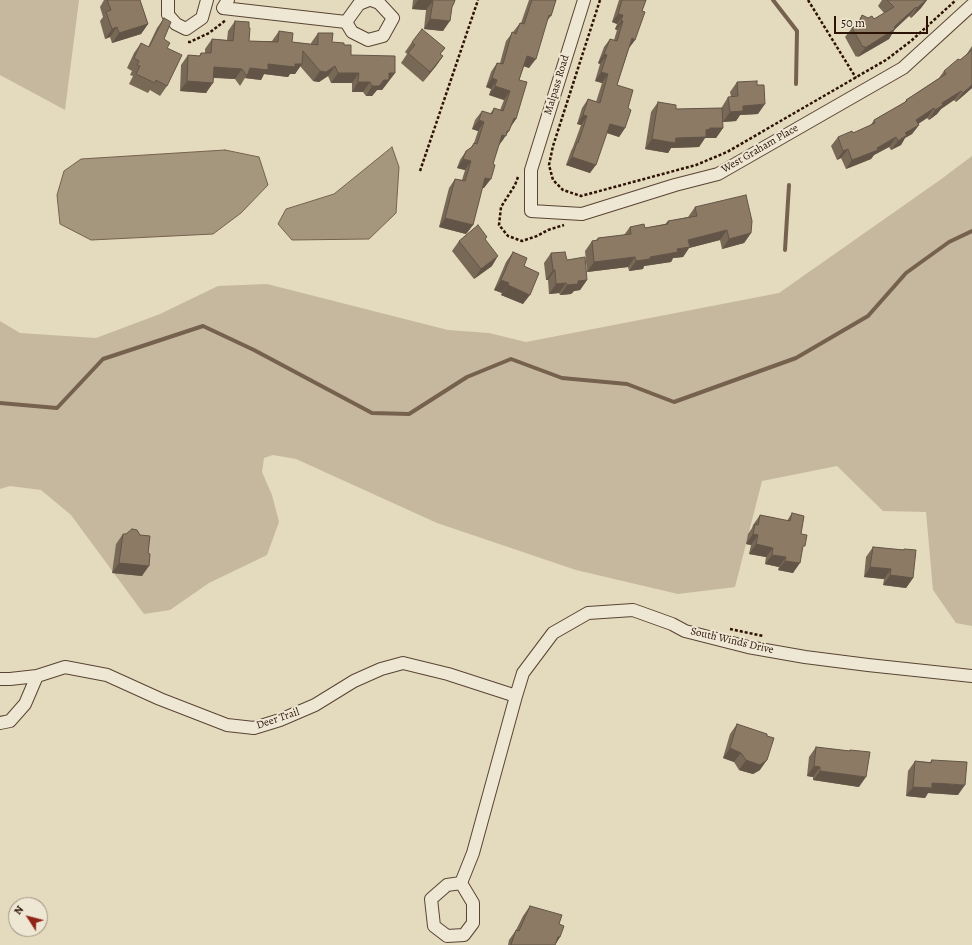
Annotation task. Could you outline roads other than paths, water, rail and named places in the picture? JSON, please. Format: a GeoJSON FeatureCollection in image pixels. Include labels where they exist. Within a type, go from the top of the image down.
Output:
{"type":"FeatureCollection","features":[{"type":"Feature","properties":{"kind":"street"},"geometry":{"type":"LineString","coordinates":[[168,0],[168,15],[176,24],[186,29],[202,18],[207,0]]}},
{"type":"Feature","properties":{"kind":"street"},"geometry":{"type":"LineString","coordinates":[[212,0],[226,4],[346,22]]}},
{"type":"Feature","properties":{"kind":"street"},"geometry":{"type":"LineString","coordinates":[[370,0],[379,3],[393,18],[383,36],[368,40],[352,32],[346,22],[359,4],[370,0]]}},
{"type":"Feature","properties":{"kind":"street","name":"Malpass Road"},"geometry":{"type":"LineString","coordinates":[[525,172],[584,0]]}},
{"type":"Feature","properties":{"kind":"street","name":"West Graham Place"},"geometry":{"type":"LineString","coordinates":[[525,172],[530,211],[582,214],[676,185],[718,174],[903,68],[972,5]]}},
{"type":"Feature","properties":{"kind":"street","name":"South Winds Drive"},"geometry":{"type":"LineString","coordinates":[[461,883],[473,853],[516,696],[524,673],[553,633],[588,613],[633,610],[672,624],[686,631],[748,646],[821,659],[972,676]]}},
{"type":"Feature","properties":{"kind":"street","name":"Deer Trail"},"geometry":{"type":"LineString","coordinates":[[0,679],[37,676],[65,667],[107,675],[160,699],[226,725],[254,728],[280,720],[315,705],[354,681],[381,669],[404,663],[448,674],[516,696]]}},
{"type":"Feature","properties":{"kind":"street"},"geometry":{"type":"LineString","coordinates":[[0,723],[10,721],[25,704],[37,676]]}},
{"type":"Feature","properties":{"kind":"street"},"geometry":{"type":"LineString","coordinates":[[461,883],[473,902],[473,923],[464,935],[447,936],[434,926],[431,899],[447,885],[461,883]]}},
{"type":"Feature","properties":{"kind":"waterway"},"geometry":{"type":"LineString","coordinates":[[773,0],[797,31],[796,84]]}},
{"type":"Feature","properties":{"kind":"waterway"},"geometry":{"type":"LineString","coordinates":[[785,250],[789,185]]}},
{"type":"Feature","properties":{"kind":"waterway"},"geometry":{"type":"LineString","coordinates":[[0,403],[57,408],[103,359],[203,326],[254,350],[372,413],[409,414],[467,377],[511,359],[562,378],[627,384],[674,402],[796,358],[868,316],[906,273],[949,242],[972,231]]}}]}
